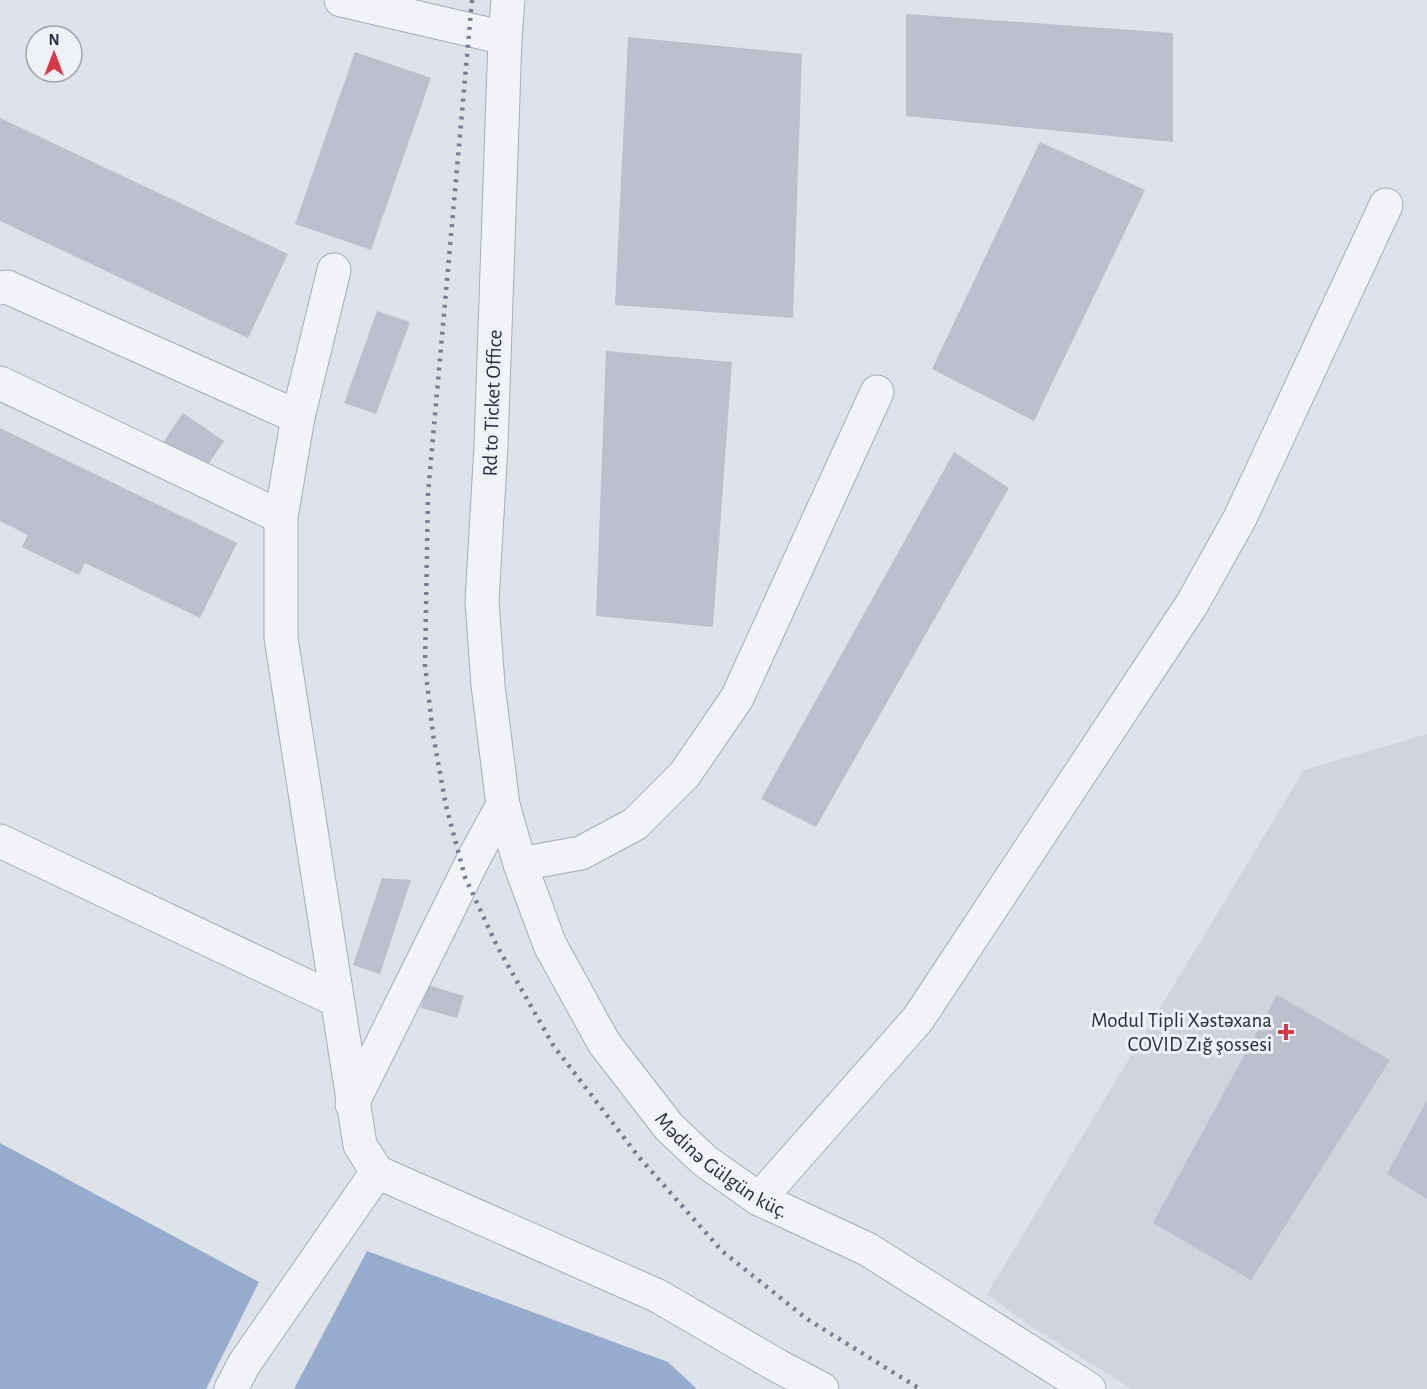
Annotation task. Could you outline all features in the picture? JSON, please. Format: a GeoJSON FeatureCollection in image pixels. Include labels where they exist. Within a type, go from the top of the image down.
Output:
{"type":"FeatureCollection","features":[{"type":"Feature","properties":{"kind":"street"},"geometry":{"type":"LineString","coordinates":[[341,0],[505,38]]}},
{"type":"Feature","properties":{"kind":"street","name":"Rd to Ticket Office"},"geometry":{"type":"LineString","coordinates":[[503,805],[488,685],[482,601],[491,446],[508,0]]}},
{"type":"Feature","properties":{"kind":"street"},"geometry":{"type":"LineString","coordinates":[[759,1199],[918,1019],[1192,604],[1240,518],[1386,205]]}},
{"type":"Feature","properties":{"kind":"street"},"geometry":{"type":"LineString","coordinates":[[334,270],[298,417],[281,517],[281,638],[360,1145],[377,1172],[658,1296],[822,1389]]}},
{"type":"Feature","properties":{"kind":"street"},"geometry":{"type":"LineString","coordinates":[[0,288],[7,287],[298,417]]}},
{"type":"Feature","properties":{"kind":"street"},"geometry":{"type":"LineString","coordinates":[[0,383],[281,517]]}},
{"type":"Feature","properties":{"kind":"street"},"geometry":{"type":"LineString","coordinates":[[520,864],[581,853],[635,824],[685,774],[737,698],[878,392]]}},
{"type":"Feature","properties":{"kind":"street"},"geometry":{"type":"LineString","coordinates":[[352,1104],[475,856],[503,805]]}},
{"type":"Feature","properties":{"kind":"street","name":"Mədinə Gülgün küç."},"geometry":{"type":"LineString","coordinates":[[503,805],[520,864],[550,945],[604,1043],[669,1127],[705,1161],[759,1199],[867,1249],[1089,1389]]}},
{"type":"Feature","properties":{"kind":"street"},"geometry":{"type":"LineString","coordinates":[[0,841],[336,1000]]}},
{"type":"Feature","properties":{"kind":"street"},"geometry":{"type":"LineString","coordinates":[[231,1389],[244,1364],[377,1172]]}},
{"type":"Feature","properties":{"kind":"shaded area","name":"Modul Tipli Xəstəxana COVID Zığ şossesi"},"geometry":{"type":"Polygon","coordinates":[[[1427,734],[1427,1389],[1132,1389],[1027,1324],[987,1294],[1304,770],[1427,734]]]}},
{"type":"Feature","properties":{"kind":"water"},"geometry":{"type":"Polygon","coordinates":[[[0,1143],[259,1282],[206,1389],[0,1389],[0,1143]]]}},
{"type":"Feature","properties":{"kind":"water"},"geometry":{"type":"Polygon","coordinates":[[[367,1251],[668,1362],[697,1389],[294,1389],[367,1251]]]}},
{"type":"Feature","properties":{"kind":"building"},"geometry":{"type":"Polygon","coordinates":[[[906,14],[1173,33],[1173,142],[906,116],[906,14]]]}},
{"type":"Feature","properties":{"kind":"building"},"geometry":{"type":"Polygon","coordinates":[[[628,37],[802,54],[793,318],[615,305],[628,37]]]}},
{"type":"Feature","properties":{"kind":"building"},"geometry":{"type":"Polygon","coordinates":[[[355,52],[431,78],[371,250],[295,224],[355,52]]]}},
{"type":"Feature","properties":{"kind":"building"},"geometry":{"type":"Polygon","coordinates":[[[0,118],[288,254],[248,338],[0,221],[0,118]]]}},
{"type":"Feature","properties":{"kind":"building"},"geometry":{"type":"Polygon","coordinates":[[[1040,142],[1145,190],[1034,421],[932,369],[1040,142]]]}},
{"type":"Feature","properties":{"kind":"building"},"geometry":{"type":"Polygon","coordinates":[[[377,311],[410,322],[376,414],[344,403],[377,311]]]}},
{"type":"Feature","properties":{"kind":"building"},"geometry":{"type":"Polygon","coordinates":[[[606,351],[732,362],[713,627],[596,616],[606,351]]]}},
{"type":"Feature","properties":{"kind":"building"},"geometry":{"type":"Polygon","coordinates":[[[183,413],[224,441],[203,472],[162,444],[183,413]]]}},
{"type":"Feature","properties":{"kind":"building"},"geometry":{"type":"Polygon","coordinates":[[[0,428],[237,543],[200,618],[85,563],[79,575],[22,547],[28,535],[0,521],[0,428]]]}},
{"type":"Feature","properties":{"kind":"building"},"geometry":{"type":"Polygon","coordinates":[[[954,452],[1009,488],[816,827],[761,799],[954,452]]]}},
{"type":"Feature","properties":{"kind":"building"},"geometry":{"type":"Polygon","coordinates":[[[382,878],[411,880],[380,974],[353,965],[382,878]]]}},
{"type":"Feature","properties":{"kind":"building"},"geometry":{"type":"Polygon","coordinates":[[[428,985],[464,996],[457,1018],[421,1008],[428,985]]]}},
{"type":"Feature","properties":{"kind":"building"},"geometry":{"type":"Polygon","coordinates":[[[1277,995],[1390,1060],[1251,1280],[1153,1223],[1277,995]]]}},
{"type":"Feature","properties":{"kind":"building"},"geometry":{"type":"Polygon","coordinates":[[[1427,1100],[1427,1199],[1387,1174],[1427,1100]]]}},
{"type":"Feature","properties":{"kind":"railway"},"geometry":{"type":"LineString","coordinates":[[472,0],[428,493],[425,665],[433,734],[446,806],[465,877],[497,946],[553,1045],[638,1156],[722,1251],[807,1319],[920,1389]]}},
{"type":"Feature","properties":{"kind":"place","name":"Modul Tipli Xəstəxana COVID Zığ şossesi"},"geometry":{"type":"Point","coordinates":[1286,1032]}}]}
